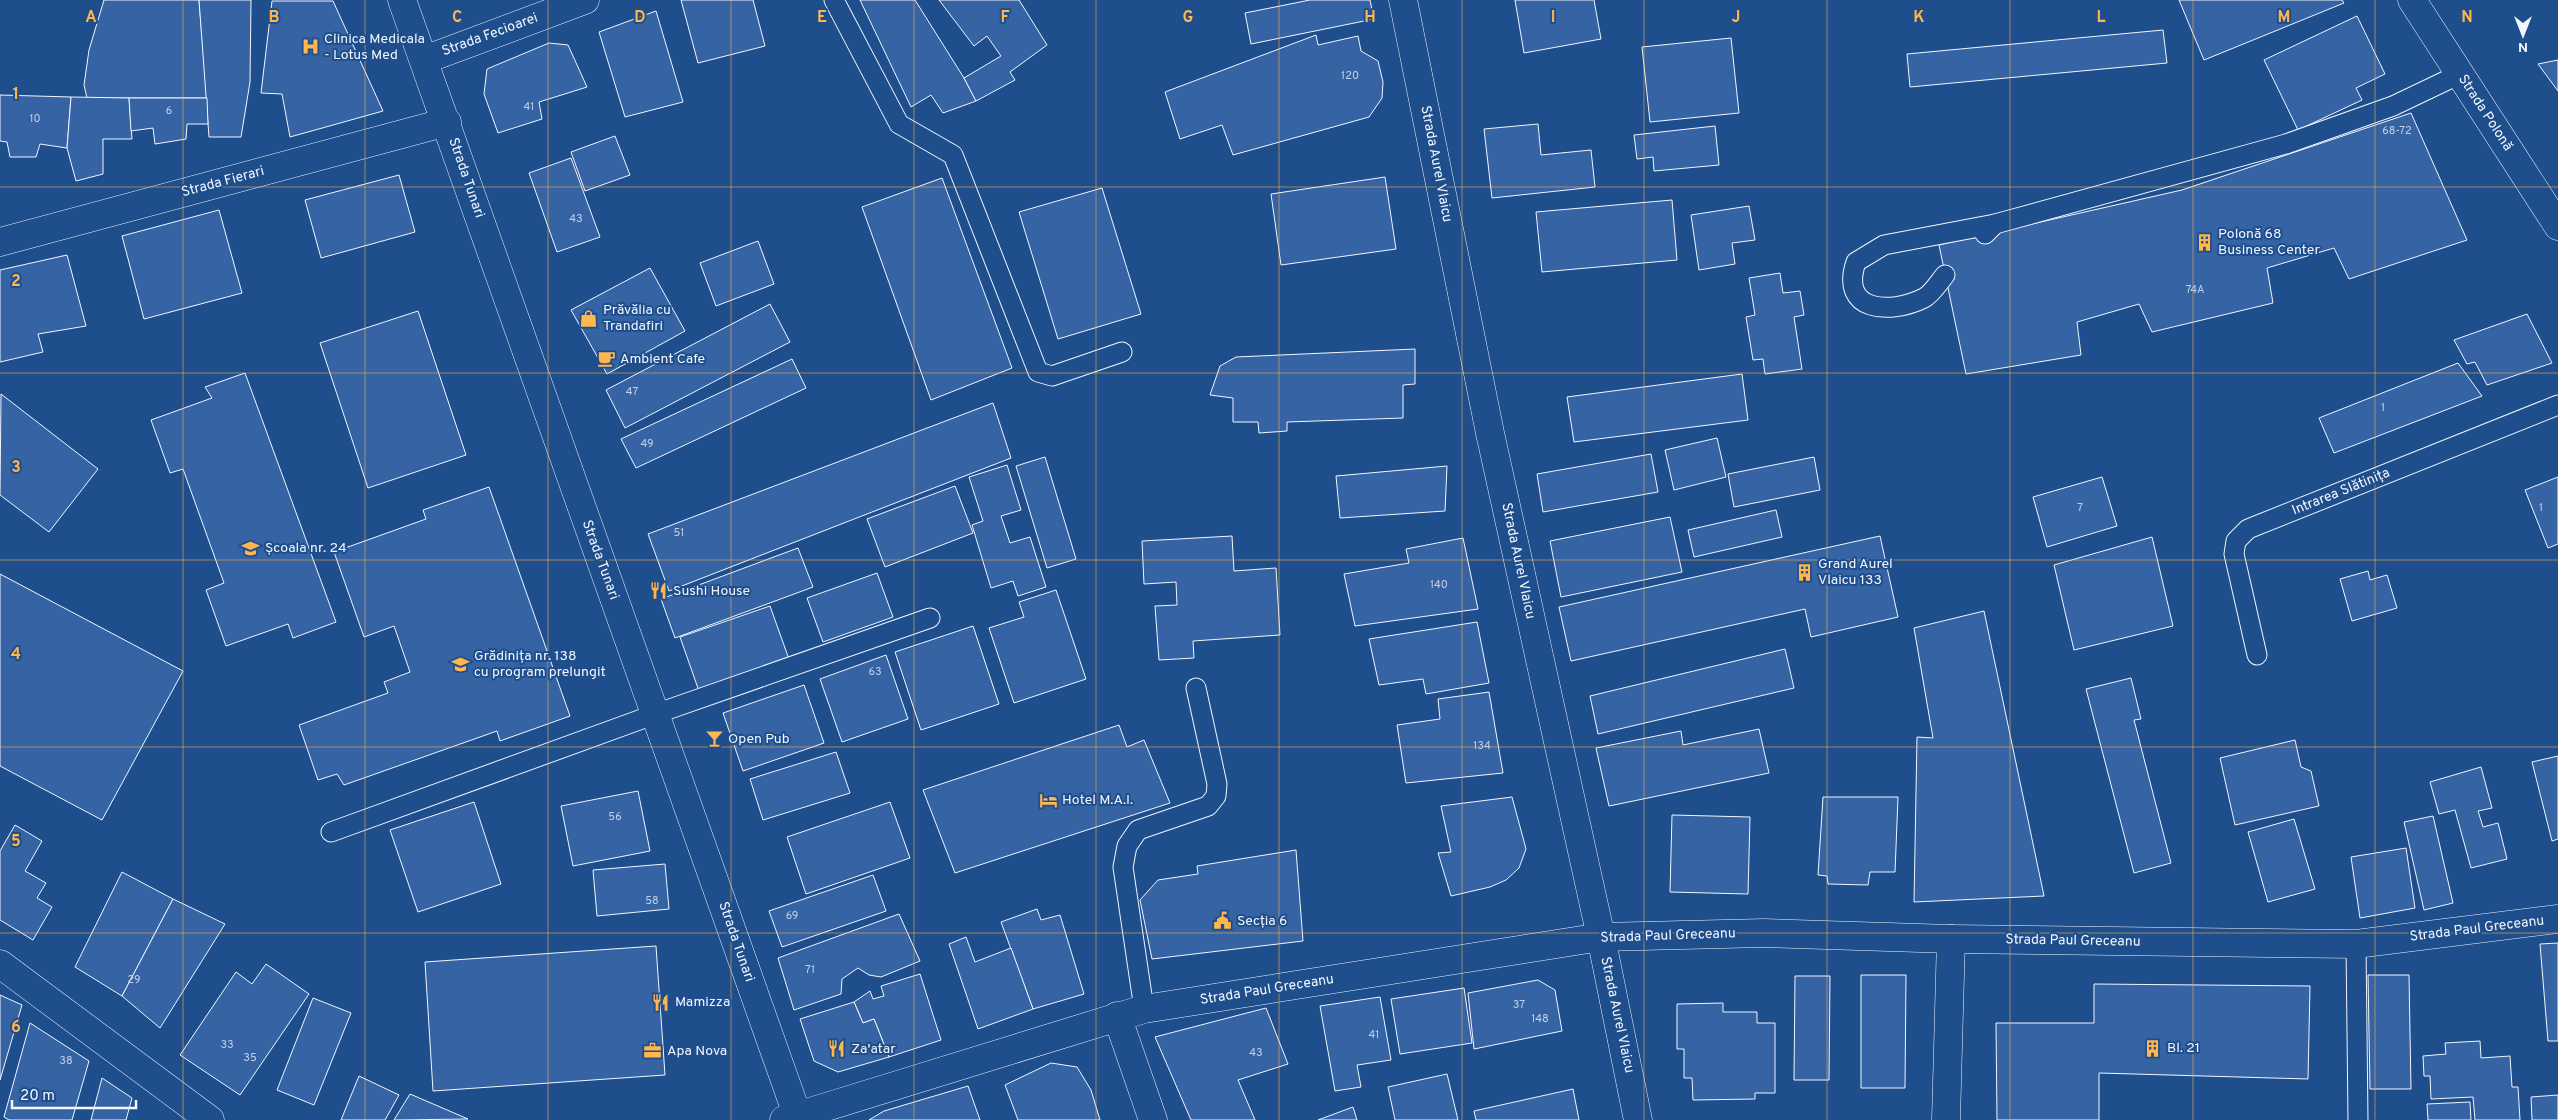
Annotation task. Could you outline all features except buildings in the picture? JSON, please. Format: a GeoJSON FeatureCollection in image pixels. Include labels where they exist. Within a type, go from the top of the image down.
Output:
{"type":"FeatureCollection","features":[{"type":"Feature","properties":{"kind":"street","name":"Strada Tunari"},"geometry":{"type":"LineString","coordinates":[[402,0],[447,122],[655,714],[793,1119]]}},
{"type":"Feature","properties":{"kind":"street","name":"Strada Fecioarei"},"geometry":{"type":"LineString","coordinates":[[424,60],[585,0]]}},
{"type":"Feature","properties":{"kind":"street","name":"Strada Aurel Vlaicu"},"geometry":{"type":"LineString","coordinates":[[1403,0],[1490,433],[1601,938],[1638,1120]]}},
{"type":"Feature","properties":{"kind":"street","name":"Strada Polonă"},"geometry":{"type":"LineString","coordinates":[[2412,0],[2558,226]]}},
{"type":"Feature","properties":{"kind":"street","name":"Strada Fierari"},"geometry":{"type":"LineString","coordinates":[[0,242],[447,122]]}},
{"type":"Feature","properties":{"kind":"street","name":"Strada Paul Greceanu"},"geometry":{"type":"LineString","coordinates":[[793,1119],[1144,1009],[1601,938],[1764,933],[1951,939],[2356,944],[2558,919]]}},
{"type":"Feature","properties":{"kind":"street"},"geometry":{"type":"LineString","coordinates":[[1946,1120],[1951,939]]}},
{"type":"Feature","properties":{"kind":"street"},"geometry":{"type":"LineString","coordinates":[[0,964],[210,1120]]}},
{"type":"Feature","properties":{"kind":"street"},"geometry":{"type":"LineString","coordinates":[[1117,1016],[1153,1120]]}},
{"type":"Feature","properties":{"kind":"lane"},"geometry":{"type":"LineString","coordinates":[[834,0],[899,124],[953,155],[1038,372],[1052,376],[1122,352]]}},
{"type":"Feature","properties":{"kind":"lane"},"geometry":{"type":"LineString","coordinates":[[1945,276],[1926,297],[1899,306],[1878,309],[1863,302],[1853,287],[1851,276],[1856,262],[1884,245],[1990,229],[2286,144],[2393,106],[2460,74]]}},
{"type":"Feature","properties":{"kind":"lane","name":"Intrarea Slătinița"},"geometry":{"type":"LineString","coordinates":[[2257,654],[2234,554],[2236,540],[2248,529],[2558,404]]}},
{"type":"Feature","properties":{"kind":"lane"},"geometry":{"type":"LineString","coordinates":[[331,832],[655,714],[930,618]]}},
{"type":"Feature","properties":{"kind":"lane"},"geometry":{"type":"LineString","coordinates":[[1144,1009],[1123,867],[1127,846],[1138,830],[1208,806],[1216,796],[1217,784],[1196,688]]}},
{"type":"Feature","properties":{"kind":"lane"},"geometry":{"type":"LineString","coordinates":[[2356,944],[2358,1120]]}},
{"type":"Feature","properties":{"kind":"place","name":"Clinica Medicala - Lotus Med"},"geometry":{"type":"Point","coordinates":[310,47]}},
{"type":"Feature","properties":{"kind":"place","name":"Polonă 68 Business Center"},"geometry":{"type":"Point","coordinates":[2204,242]}},
{"type":"Feature","properties":{"kind":"place","name":"Prăvălia cu Trandafiri"},"geometry":{"type":"Point","coordinates":[589,318]}},
{"type":"Feature","properties":{"kind":"place","name":"Ambient Cafe"},"geometry":{"type":"Point","coordinates":[606,359]}},
{"type":"Feature","properties":{"kind":"place","name":"Școala nr. 24"},"geometry":{"type":"Point","coordinates":[251,548]}},
{"type":"Feature","properties":{"kind":"place","name":"Grand Aurel Vlaicu 133"},"geometry":{"type":"Point","coordinates":[1804,572]}},
{"type":"Feature","properties":{"kind":"place","name":"Sushi House"},"geometry":{"type":"Point","coordinates":[659,591]}},
{"type":"Feature","properties":{"kind":"place","name":"Grădinița nr. 138 cu program prelungit"},"geometry":{"type":"Point","coordinates":[460,664]}},
{"type":"Feature","properties":{"kind":"place","name":"Open Pub"},"geometry":{"type":"Point","coordinates":[714,739]}},
{"type":"Feature","properties":{"kind":"place","name":"Hotel M.A.I."},"geometry":{"type":"Point","coordinates":[1048,800]}},
{"type":"Feature","properties":{"kind":"place","name":"Secția 6"},"geometry":{"type":"Point","coordinates":[1223,921]}},
{"type":"Feature","properties":{"kind":"place","name":"Mamizza"},"geometry":{"type":"Point","coordinates":[661,1002]}},
{"type":"Feature","properties":{"kind":"place","name":"Bl. 21"},"geometry":{"type":"Point","coordinates":[2153,1048]}},
{"type":"Feature","properties":{"kind":"place","name":"Za'atar"},"geometry":{"type":"Point","coordinates":[837,1049]}},
{"type":"Feature","properties":{"kind":"place","name":"Apa Nova"},"geometry":{"type":"Point","coordinates":[653,1051]}}]}
